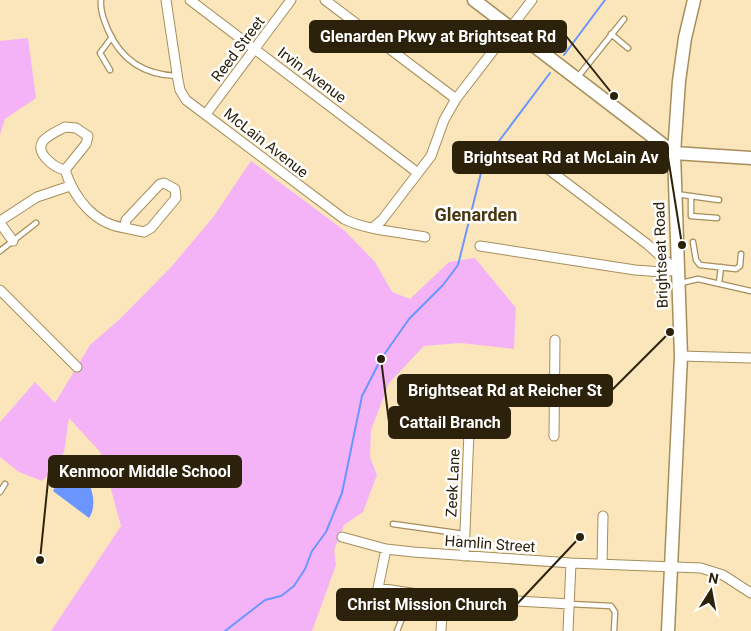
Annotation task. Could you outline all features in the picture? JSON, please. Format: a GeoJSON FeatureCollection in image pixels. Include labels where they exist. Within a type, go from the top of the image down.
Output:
{"type":"FeatureCollection","features":[{"type":"Feature","properties":{"kind":"street","name":"McLain Avenue"},"geometry":{"type":"LineString","coordinates":[[166,0],[177,76],[180,90],[186,100],[338,215],[363,227],[374,227],[425,237]]}},
{"type":"Feature","properties":{"kind":"street","name":"Irvin Avenue"},"geometry":{"type":"LineString","coordinates":[[190,0],[418,172]]}},
{"type":"Feature","properties":{"kind":"street","name":"Reed Street"},"geometry":{"type":"LineString","coordinates":[[206,114],[291,0]]}},
{"type":"Feature","properties":{"kind":"street"},"geometry":{"type":"LineString","coordinates":[[325,0],[456,100]]}},
{"type":"Feature","properties":{"kind":"street"},"geometry":{"type":"LineString","coordinates":[[474,0],[674,153],[751,158]]}},
{"type":"Feature","properties":{"kind":"street"},"geometry":{"type":"LineString","coordinates":[[374,227],[382,220],[434,151],[444,120],[456,100],[532,0]]}},
{"type":"Feature","properties":{"kind":"street","name":"Brightseat Road"},"geometry":{"type":"LineString","coordinates":[[668,631],[680,356],[674,153],[679,81],[685,38],[694,0]]}},
{"type":"Feature","properties":{"kind":"street"},"geometry":{"type":"LineString","coordinates":[[65,170],[88,141],[88,136],[73,126],[64,127],[42,142],[42,151],[52,164],[65,170],[70,186],[85,206],[101,220],[125,228],[144,232],[151,228],[176,198],[175,189],[168,184],[160,184],[126,220],[125,228]]}},
{"type":"Feature","properties":{"kind":"street"},"geometry":{"type":"LineString","coordinates":[[519,147],[647,244],[677,277]]}},
{"type":"Feature","properties":{"kind":"street"},"geometry":{"type":"LineString","coordinates":[[13,240],[0,222],[37,198],[70,186]]}},
{"type":"Feature","properties":{"kind":"street"},"geometry":{"type":"LineString","coordinates":[[480,246],[677,277]]}},
{"type":"Feature","properties":{"kind":"street"},"geometry":{"type":"LineString","coordinates":[[0,290],[77,367]]}},
{"type":"Feature","properties":{"kind":"street"},"geometry":{"type":"LineString","coordinates":[[554,436],[555,340]]}},
{"type":"Feature","properties":{"kind":"street"},"geometry":{"type":"LineString","coordinates":[[680,356],[751,358]]}},
{"type":"Feature","properties":{"kind":"street","name":"Zeek Lane"},"geometry":{"type":"LineString","coordinates":[[464,556],[469,432],[471,416],[475,405],[486,395],[502,390],[555,392]]}},
{"type":"Feature","properties":{"kind":"street"},"geometry":{"type":"LineString","coordinates":[[602,564],[603,516]]}},
{"type":"Feature","properties":{"kind":"street","name":"Hamlin Street"},"geometry":{"type":"LineString","coordinates":[[342,537],[386,549],[464,556],[709,569],[730,578],[751,593]]}},
{"type":"Feature","properties":{"kind":"street"},"geometry":{"type":"LineString","coordinates":[[386,549],[378,588],[443,597],[570,604]]}},
{"type":"Feature","properties":{"kind":"street"},"geometry":{"type":"LineString","coordinates":[[568,631],[571,563]]}},
{"type":"Feature","properties":{"kind":"street"},"geometry":{"type":"LineString","coordinates":[[441,631],[443,597]]}},
{"type":"Feature","properties":{"kind":"lane"},"geometry":{"type":"LineString","coordinates":[[100,0],[101,12],[112,37],[123,55],[143,69],[159,75],[177,76]]}},
{"type":"Feature","properties":{"kind":"lane"},"geometry":{"type":"LineString","coordinates":[[576,79],[624,19]]}},
{"type":"Feature","properties":{"kind":"lane"},"geometry":{"type":"LineString","coordinates":[[611,34],[628,48]]}},
{"type":"Feature","properties":{"kind":"lane"},"geometry":{"type":"LineString","coordinates":[[110,70],[100,53],[112,37]]}},
{"type":"Feature","properties":{"kind":"lane"},"geometry":{"type":"LineString","coordinates":[[675,200],[691,196],[719,200]]}},
{"type":"Feature","properties":{"kind":"lane"},"geometry":{"type":"LineString","coordinates":[[691,196],[691,216],[717,218]]}},
{"type":"Feature","properties":{"kind":"lane"},"geometry":{"type":"LineString","coordinates":[[675,200],[691,207]]}},
{"type":"Feature","properties":{"kind":"lane"},"geometry":{"type":"LineString","coordinates":[[0,251],[36,223]]}},
{"type":"Feature","properties":{"kind":"lane"},"geometry":{"type":"LineString","coordinates":[[693,242],[696,260],[700,265],[736,269],[740,266],[741,254]]}},
{"type":"Feature","properties":{"kind":"lane"},"geometry":{"type":"LineString","coordinates":[[719,283],[720,267]]}},
{"type":"Feature","properties":{"kind":"lane"},"geometry":{"type":"LineString","coordinates":[[677,277],[698,279],[751,291]]}},
{"type":"Feature","properties":{"kind":"lane"},"geometry":{"type":"LineString","coordinates":[[0,492],[5,484]]}},
{"type":"Feature","properties":{"kind":"lane"},"geometry":{"type":"LineString","coordinates":[[393,524],[464,534]]}},
{"type":"Feature","properties":{"kind":"lane"},"geometry":{"type":"LineString","coordinates":[[397,631],[412,593]]}},
{"type":"Feature","properties":{"kind":"lane"},"geometry":{"type":"LineString","coordinates":[[570,604],[611,606],[615,612],[614,631]]}},
{"type":"Feature","properties":{"kind":"shaded area"},"geometry":{"type":"Polygon","coordinates":[[[28,38],[36,98],[5,119],[0,135],[0,41],[28,38]]]}},
{"type":"Feature","properties":{"kind":"shaded area"},"geometry":{"type":"Polygon","coordinates":[[[251,161],[345,231],[375,262],[392,292],[410,299],[449,262],[475,258],[516,308],[514,349],[460,343],[424,346],[389,383],[371,430],[370,457],[377,475],[363,512],[344,525],[334,550],[336,565],[312,631],[51,631],[121,526],[101,453],[69,418],[64,452],[57,465],[42,481],[19,472],[0,457],[0,422],[35,382],[55,403],[90,345],[121,318],[172,266],[214,216],[251,161]]]}},
{"type":"Feature","properties":{"kind":"water"},"geometry":{"type":"Polygon","coordinates":[[[71,459],[82,471],[93,495],[92,511],[89,518],[53,491],[71,459]]]}},
{"type":"Feature","properties":{"kind":"waterway"},"geometry":{"type":"LineString","coordinates":[[564,55],[605,0]]}},
{"type":"Feature","properties":{"kind":"waterway"},"geometry":{"type":"LineString","coordinates":[[225,631],[265,600],[281,596],[294,586],[305,569],[312,551],[326,532],[342,493],[362,396],[381,359],[409,319],[443,285],[458,265],[483,165],[550,73]]}},
{"type":"Feature","properties":{"kind":"place","name":"Glenarden Pkwy at Brightseat Rd"},"geometry":{"type":"Point","coordinates":[614,96]}},
{"type":"Feature","properties":{"kind":"place","name":"Brightseat Rd at McLain Av"},"geometry":{"type":"Point","coordinates":[682,245]}},
{"type":"Feature","properties":{"kind":"place","name":"Brightseat Rd at Reicher St"},"geometry":{"type":"Point","coordinates":[670,332]}},
{"type":"Feature","properties":{"kind":"place","name":"Cattail Branch"},"geometry":{"type":"Point","coordinates":[381,359]}},
{"type":"Feature","properties":{"kind":"place","name":"Christ Mission Church"},"geometry":{"type":"Point","coordinates":[580,537]}},
{"type":"Feature","properties":{"kind":"place","name":"Kenmoor Middle School"},"geometry":{"type":"Point","coordinates":[40,560]}},
{"type":"Feature","properties":{"kind":"district","name":"Glenarden"},"geometry":{"type":"Point","coordinates":[476,215]}}]}
